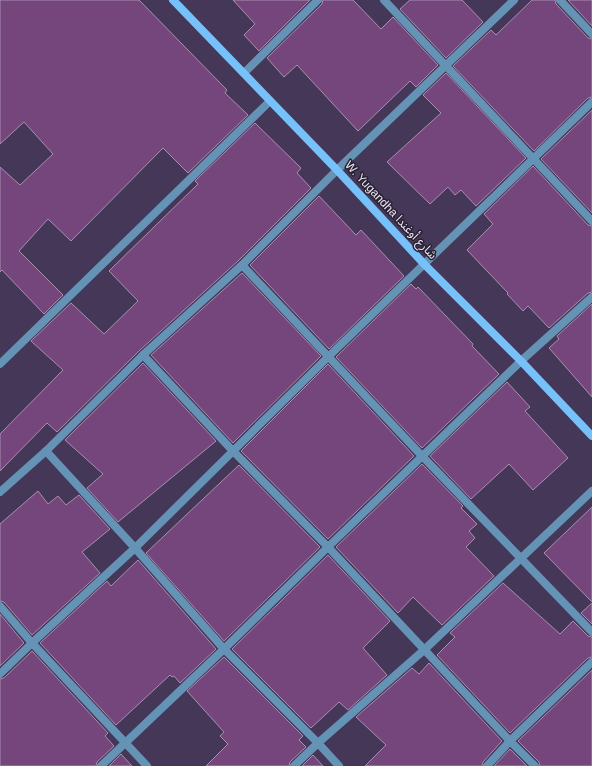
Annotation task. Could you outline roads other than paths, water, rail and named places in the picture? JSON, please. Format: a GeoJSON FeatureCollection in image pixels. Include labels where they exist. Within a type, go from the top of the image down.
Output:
{"type":"FeatureCollection","features":[{"type":"Feature","properties":{"kind":"street","name":"W. Yugandha شارع أوغندا"},"geometry":{"type":"LineString","coordinates":[[173,0],[337,170],[425,265],[521,361],[592,436]]}},
{"type":"Feature","properties":{"kind":"street"},"geometry":{"type":"LineString","coordinates":[[244,73],[318,0]]}},
{"type":"Feature","properties":{"kind":"street"},"geometry":{"type":"LineString","coordinates":[[384,0],[592,221]]}},
{"type":"Feature","properties":{"kind":"street"},"geometry":{"type":"LineString","coordinates":[[0,492],[46,451],[143,355],[242,265],[337,170],[514,0]]}},
{"type":"Feature","properties":{"kind":"street"},"geometry":{"type":"LineString","coordinates":[[560,0],[592,34]]}},
{"type":"Feature","properties":{"kind":"street"},"geometry":{"type":"LineString","coordinates":[[0,364],[270,101]]}},
{"type":"Feature","properties":{"kind":"street"},"geometry":{"type":"LineString","coordinates":[[0,674],[135,548],[328,357],[425,265],[592,102]]}},
{"type":"Feature","properties":{"kind":"street"},"geometry":{"type":"LineString","coordinates":[[242,265],[423,457],[592,632]]}},
{"type":"Feature","properties":{"kind":"street"},"geometry":{"type":"LineString","coordinates":[[101,766],[521,361],[592,297]]}},
{"type":"Feature","properties":{"kind":"street"},"geometry":{"type":"LineString","coordinates":[[143,355],[328,547],[535,766]]}},
{"type":"Feature","properties":{"kind":"street"},"geometry":{"type":"LineString","coordinates":[[46,451],[135,548],[224,649],[339,766]]}},
{"type":"Feature","properties":{"kind":"street"},"geometry":{"type":"LineString","coordinates":[[294,766],[424,650],[592,491]]}},
{"type":"Feature","properties":{"kind":"street"},"geometry":{"type":"LineString","coordinates":[[0,606],[32,643],[147,766]]}},
{"type":"Feature","properties":{"kind":"street"},"geometry":{"type":"LineString","coordinates":[[487,766],[510,741],[592,662]]}}]}
